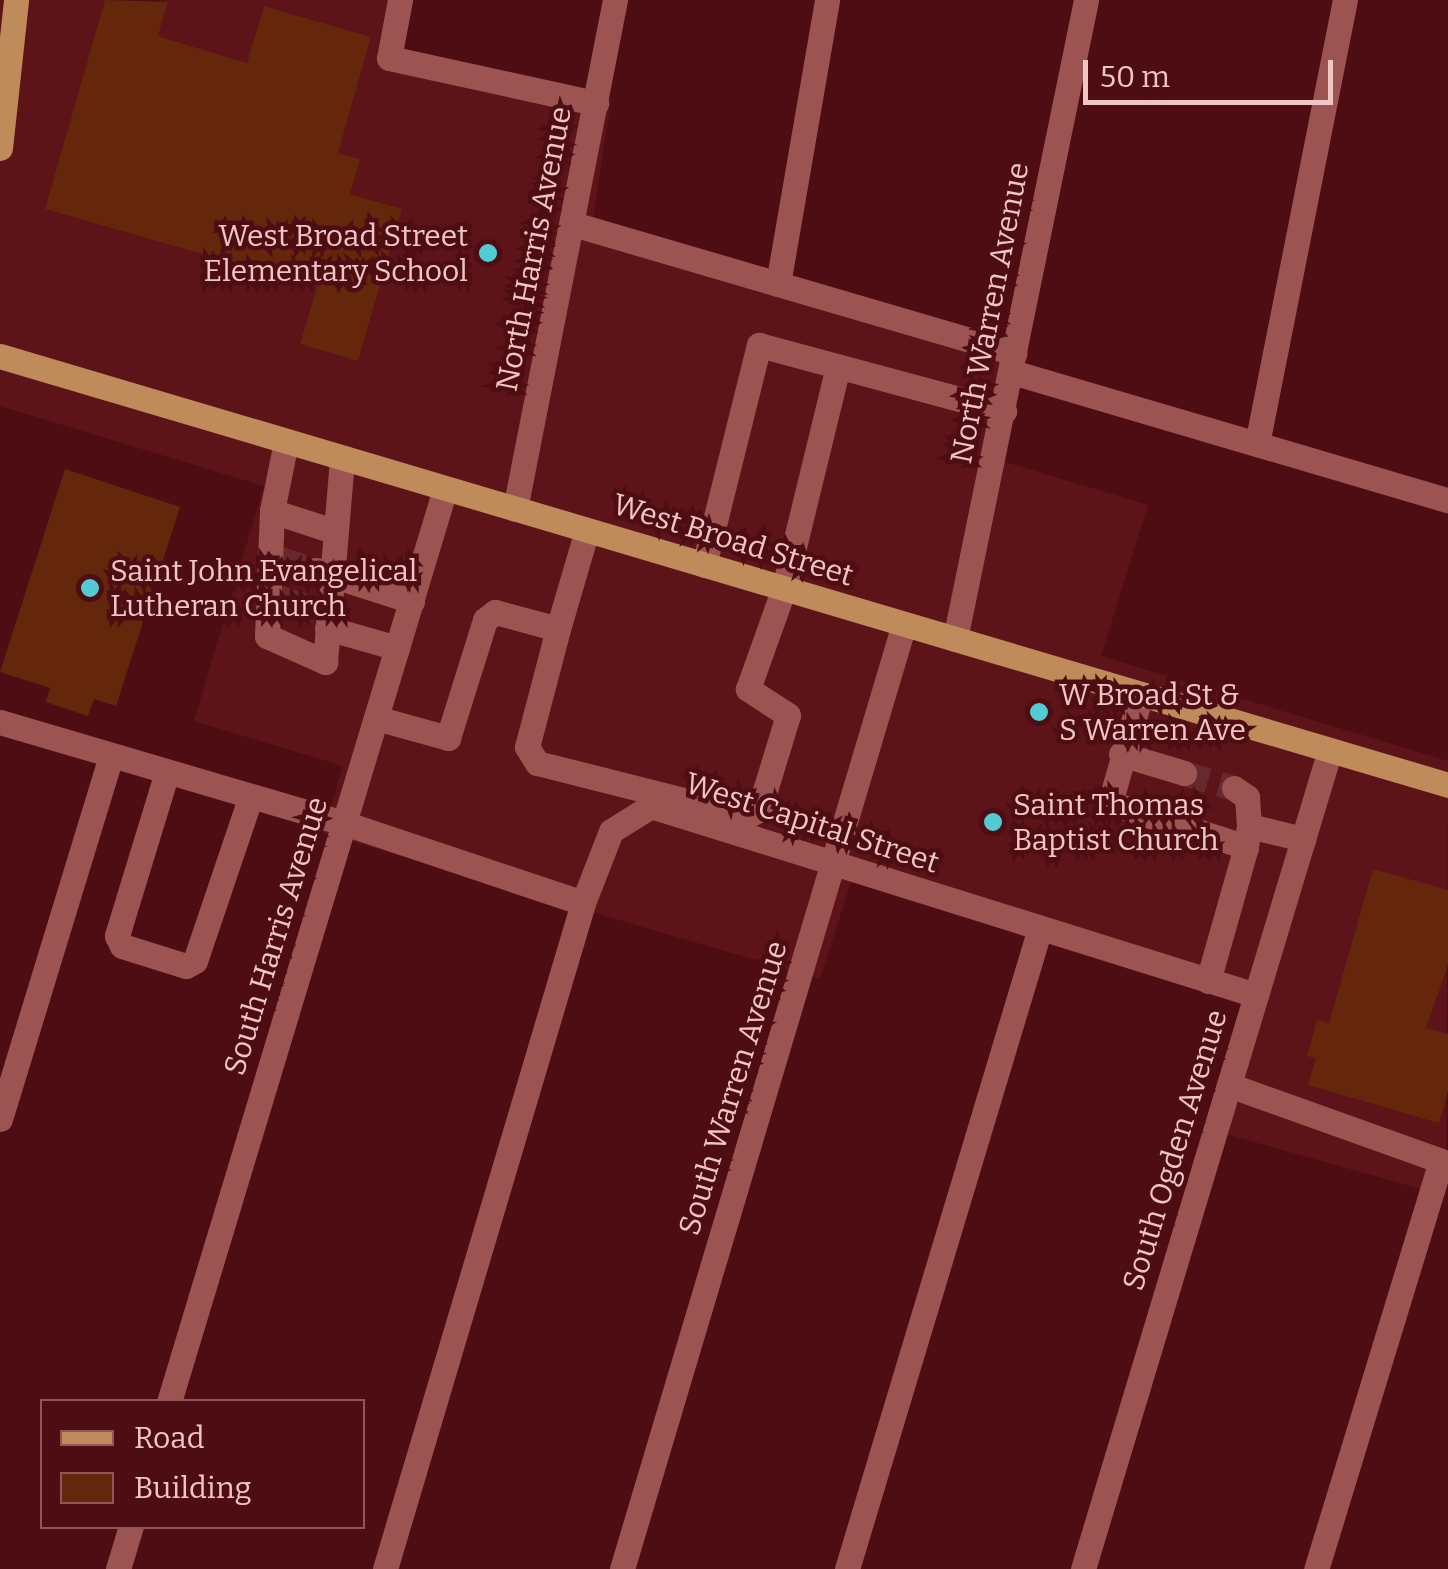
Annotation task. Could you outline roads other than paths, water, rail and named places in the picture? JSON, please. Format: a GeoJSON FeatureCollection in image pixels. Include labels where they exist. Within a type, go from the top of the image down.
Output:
{"type":"FeatureCollection","features":[{"type":"Feature","properties":{"kind":"main road"},"geometry":{"type":"LineString","coordinates":[[0,148],[16,0]]}},
{"type":"Feature","properties":{"kind":"main road","name":"West Broad Street"},"geometry":{"type":"LineString","coordinates":[[0,356],[1448,785]]}},
{"type":"Feature","properties":{"kind":"street"},"geometry":{"type":"LineString","coordinates":[[400,0],[389,58],[596,103]]}},
{"type":"Feature","properties":{"kind":"street","name":"North Harris Avenue"},"geometry":{"type":"LineString","coordinates":[[515,509],[616,0]]}},
{"type":"Feature","properties":{"kind":"street"},"geometry":{"type":"LineString","coordinates":[[778,284],[826,0]]}},
{"type":"Feature","properties":{"kind":"street","name":"North Warren Avenue"},"geometry":{"type":"LineString","coordinates":[[955,639],[1086,0]]}},
{"type":"Feature","properties":{"kind":"street"},"geometry":{"type":"LineString","coordinates":[[1257,444],[1344,0]]}},
{"type":"Feature","properties":{"kind":"street"},"geometry":{"type":"LineString","coordinates":[[574,224],[778,284],[1257,444],[1448,500]]}},
{"type":"Feature","properties":{"kind":"street"},"geometry":{"type":"LineString","coordinates":[[704,565],[760,345],[1004,411]]}},
{"type":"Feature","properties":{"kind":"street"},"geometry":{"type":"LineString","coordinates":[[587,530],[527,747],[537,762],[747,816],[759,810],[788,716],[748,689],[784,588],[838,366]]}},
{"type":"Feature","properties":{"kind":"street"},"geometry":{"type":"LineString","coordinates":[[286,442],[272,511],[274,596],[267,636],[325,662],[323,572],[342,458]]}},
{"type":"Feature","properties":{"kind":"street","name":"South Harris Avenue"},"geometry":{"type":"LineString","coordinates":[[170,1399],[445,489]]}},
{"type":"Feature","properties":{"kind":"street"},"geometry":{"type":"LineString","coordinates":[[272,511],[333,530]]}},
{"type":"Feature","properties":{"kind":"street"},"geometry":{"type":"LineString","coordinates":[[323,572],[412,600]]}},
{"type":"Feature","properties":{"kind":"street"},"geometry":{"type":"LineString","coordinates":[[376,718],[448,738],[485,620],[496,612],[558,629]]}},
{"type":"Feature","properties":{"kind":"street"},"geometry":{"type":"LineString","coordinates":[[324,617],[397,648]]}},
{"type":"Feature","properties":{"kind":"street","name":"South Warren Avenue"},"geometry":{"type":"LineString","coordinates":[[622,1569],[904,624]]}},
{"type":"Feature","properties":{"kind":"street"},"geometry":{"type":"LineString","coordinates":[[1141,694],[1110,802],[1247,837],[1303,839]]}},
{"type":"Feature","properties":{"kind":"street"},"geometry":{"type":"LineString","coordinates":[[0,722],[344,824],[583,903],[385,1569]]}},
{"type":"Feature","properties":{"kind":"street","name":"South Ogden Avenue"},"geometry":{"type":"LineString","coordinates":[[1082,1569],[1330,750]]}},
{"type":"Feature","properties":{"kind":"street"},"geometry":{"type":"LineString","coordinates":[[1121,754],[1184,774]]}},
{"type":"Feature","properties":{"kind":"street"},"geometry":{"type":"LineString","coordinates":[[0,1119],[112,756]]}},
{"type":"Feature","properties":{"kind":"street"},"geometry":{"type":"LineString","coordinates":[[168,772],[117,936],[122,946],[186,966],[195,961],[252,796]]}},
{"type":"Feature","properties":{"kind":"street"},"geometry":{"type":"LineString","coordinates":[[1208,981],[1247,837],[1248,796],[1234,788]]}},
{"type":"Feature","properties":{"kind":"street","name":"West Capital Street"},"geometry":{"type":"LineString","coordinates":[[583,903],[611,831],[650,806],[1256,995]]}},
{"type":"Feature","properties":{"kind":"street"},"geometry":{"type":"LineString","coordinates":[[847,1569],[1040,928]]}},
{"type":"Feature","properties":{"kind":"street"},"geometry":{"type":"LineString","coordinates":[[1228,1084],[1441,1161],[1316,1569]]}},
{"type":"Feature","properties":{"kind":"street"},"geometry":{"type":"LineString","coordinates":[[118,1569],[130,1529]]}},
{"type":"Feature","properties":{"kind":"tunnel"},"geometry":{"type":"LineString","coordinates":[[280,559],[316,570]]}},
{"type":"Feature","properties":{"kind":"tunnel"},"geometry":{"type":"LineString","coordinates":[[279,597],[317,610]]}},
{"type":"Feature","properties":{"kind":"tunnel"},"geometry":{"type":"LineString","coordinates":[[1184,773],[1234,788]]}},
{"type":"Feature","properties":{"kind":"place","name":"West Broad Street Elementary School"},"geometry":{"type":"Point","coordinates":[488,253]}},
{"type":"Feature","properties":{"kind":"place","name":"Saint John Evangelical Lutheran Church"},"geometry":{"type":"Point","coordinates":[90,588]}},
{"type":"Feature","properties":{"kind":"place","name":"W Broad St & S Warren Ave"},"geometry":{"type":"Point","coordinates":[1039,712]}},
{"type":"Feature","properties":{"kind":"place","name":"Saint Thomas Baptist Church"},"geometry":{"type":"Point","coordinates":[993,822]}}]}
